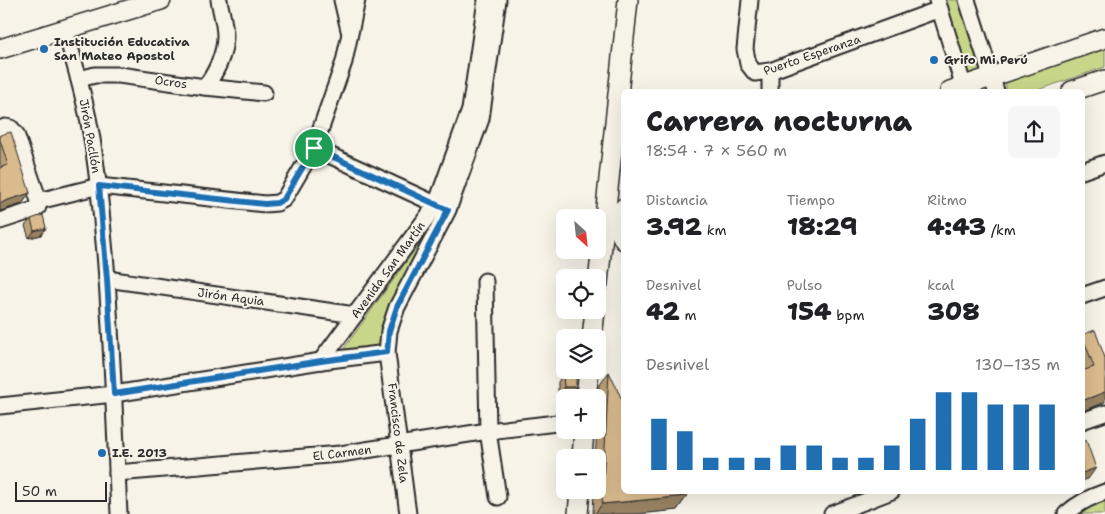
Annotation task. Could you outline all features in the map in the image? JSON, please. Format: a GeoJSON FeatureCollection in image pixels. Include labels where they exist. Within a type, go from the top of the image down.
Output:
{"type":"FeatureCollection","features":[{"type":"Feature","properties":{"kind":"main road"},"geometry":{"type":"LineString","coordinates":[[0,49],[161,0]]}},
{"type":"Feature","properties":{"kind":"main road"},"geometry":{"type":"LineString","coordinates":[[622,89],[628,0]]}},
{"type":"Feature","properties":{"kind":"main road"},"geometry":{"type":"LineString","coordinates":[[965,89],[993,84],[1105,38]]}},
{"type":"Feature","properties":{"kind":"main road"},"geometry":{"type":"LineString","coordinates":[[1078,89],[1105,80]]}},
{"type":"Feature","properties":{"kind":"main road"},"geometry":{"type":"LineString","coordinates":[[606,234],[616,194],[621,113]]}},
{"type":"Feature","properties":{"kind":"main road"},"geometry":{"type":"LineString","coordinates":[[621,214],[618,220],[621,235]]}},
{"type":"Feature","properties":{"kind":"main road"},"geometry":{"type":"LineString","coordinates":[[606,256],[621,250]]}},
{"type":"Feature","properties":{"kind":"main road"},"geometry":{"type":"LineString","coordinates":[[578,514],[579,499]]}},
{"type":"Feature","properties":{"kind":"street"},"geometry":{"type":"LineString","coordinates":[[205,87],[215,73],[222,55],[225,37],[219,0]]}},
{"type":"Feature","properties":{"kind":"street"},"geometry":{"type":"LineString","coordinates":[[342,0],[350,34]]}},
{"type":"Feature","properties":{"kind":"street"},"geometry":{"type":"LineString","coordinates":[[39,201],[99,186],[265,204],[277,203],[284,199],[314,148],[344,62],[356,0]]}},
{"type":"Feature","properties":{"kind":"street","name":"Avenida San Martín"},"geometry":{"type":"LineString","coordinates":[[321,361],[355,315],[442,207],[470,110],[486,0]]}},
{"type":"Feature","properties":{"kind":"street","name":"Avenida San Martín"},"geometry":{"type":"LineString","coordinates":[[387,352],[389,331],[397,307],[481,119],[498,0]]}},
{"type":"Feature","properties":{"kind":"street","name":"Puerto Esperanza"},"geometry":{"type":"LineString","coordinates":[[750,0],[745,49],[748,64],[755,73],[770,71],[938,5]]}},
{"type":"Feature","properties":{"kind":"street"},"geometry":{"type":"LineString","coordinates":[[966,0],[993,84]]}},
{"type":"Feature","properties":{"kind":"street"},"geometry":{"type":"LineString","coordinates":[[938,5],[959,89]]}},
{"type":"Feature","properties":{"kind":"street","name":"Jirón Pacllón"},"geometry":{"type":"LineString","coordinates":[[65,29],[90,129],[99,186],[107,279],[119,514]]}},
{"type":"Feature","properties":{"kind":"street"},"geometry":{"type":"LineString","coordinates":[[770,71],[770,89]]}},
{"type":"Feature","properties":{"kind":"street","name":"Ocros"},"geometry":{"type":"LineString","coordinates":[[79,79],[95,75],[119,75],[264,93]]}},
{"type":"Feature","properties":{"kind":"street"},"geometry":{"type":"LineString","coordinates":[[0,129],[5,127],[12,128],[16,134],[39,201],[38,207],[34,210],[0,221]]}},
{"type":"Feature","properties":{"kind":"street"},"geometry":{"type":"LineString","coordinates":[[314,148],[442,207]]}},
{"type":"Feature","properties":{"kind":"street"},"geometry":{"type":"LineString","coordinates":[[1085,170],[1105,163]]}},
{"type":"Feature","properties":{"kind":"street","name":"Jirón Aquia"},"geometry":{"type":"LineString","coordinates":[[107,279],[355,315]]}},
{"type":"Feature","properties":{"kind":"street"},"geometry":{"type":"LineString","coordinates":[[485,281],[488,430],[498,497]]}},
{"type":"Feature","properties":{"kind":"street"},"geometry":{"type":"LineString","coordinates":[[1085,295],[1105,288]]}},
{"type":"Feature","properties":{"kind":"street"},"geometry":{"type":"LineString","coordinates":[[0,406],[114,394],[387,352]]}},
{"type":"Feature","properties":{"kind":"street","name":"Francisco de Zela"},"geometry":{"type":"LineString","coordinates":[[387,352],[408,514]]}},
{"type":"Feature","properties":{"kind":"street"},"geometry":{"type":"LineString","coordinates":[[1085,420],[1105,413]]}},
{"type":"Feature","properties":{"kind":"street","name":"El Carmen"},"geometry":{"type":"LineString","coordinates":[[117,473],[340,454],[488,430],[556,423]]}},
{"type":"Feature","properties":{"kind":"street"},"geometry":{"type":"LineString","coordinates":[[1066,514],[1077,504],[1105,492]]}},
{"type":"Feature","properties":{"kind":"street"},"geometry":{"type":"LineString","coordinates":[[832,514],[880,494]]}},
{"type":"Feature","properties":{"kind":"green space"},"geometry":{"type":"Polygon","coordinates":[[[945,0],[960,0],[983,69],[969,74],[945,0]]]}},
{"type":"Feature","properties":{"kind":"green space"},"geometry":{"type":"Polygon","coordinates":[[[1105,48],[1105,67],[1041,89],[1007,89],[1006,82],[1105,48]]]}},
{"type":"Feature","properties":{"kind":"green space"},"geometry":{"type":"Polygon","coordinates":[[[424,237],[378,348],[340,354],[424,237]]]}},
{"type":"Feature","properties":{"kind":"green space"},"geometry":{"type":"Polygon","coordinates":[[[1105,498],[1105,514],[1072,514],[1105,498]]]}},
{"type":"Feature","properties":{"kind":"building"},"geometry":{"type":"Polygon","coordinates":[[[11,132],[30,193],[0,204],[0,169],[8,165],[0,135],[11,132]]]}},
{"type":"Feature","properties":{"kind":"building"},"geometry":{"type":"Polygon","coordinates":[[[43,215],[46,228],[34,231],[31,219],[43,215]]]}},
{"type":"Feature","properties":{"kind":"building"},"geometry":{"type":"Polygon","coordinates":[[[1095,330],[1105,358],[1105,392],[1085,400],[1085,370],[1094,367],[1085,343],[1085,334],[1095,330]]]}},
{"type":"Feature","properties":{"kind":"building"},"geometry":{"type":"Polygon","coordinates":[[[609,372],[621,398],[621,494],[687,494],[687,496],[602,504],[602,499],[606,499],[605,449],[609,372]]]}},
{"type":"Feature","properties":{"kind":"building"},"geometry":{"type":"Polygon","coordinates":[[[563,379],[576,379],[576,387],[564,387],[563,379]]]}},
{"type":"Feature","properties":{"kind":"building"},"geometry":{"type":"Polygon","coordinates":[[[1085,440],[1096,468],[1085,472],[1085,440]]]}},
{"type":"Feature","properties":{"kind":"place","name":"Institución Educativa San Mateo Apostol"},"geometry":{"type":"Point","coordinates":[44,49]}},
{"type":"Feature","properties":{"kind":"place","name":"Grifo Mi Perú"},"geometry":{"type":"Point","coordinates":[934,60]}},
{"type":"Feature","properties":{"kind":"place","name":"I.E. 2013"},"geometry":{"type":"Point","coordinates":[102,453]}},
{"type":"Feature","properties":{"kind":"route"},"geometry":{"type":"LineString","coordinates":[[314,148],[448,210],[397,307],[389,331],[387,352],[114,394],[99,186],[265,204],[277,203],[284,199],[314,148]]}}]}
